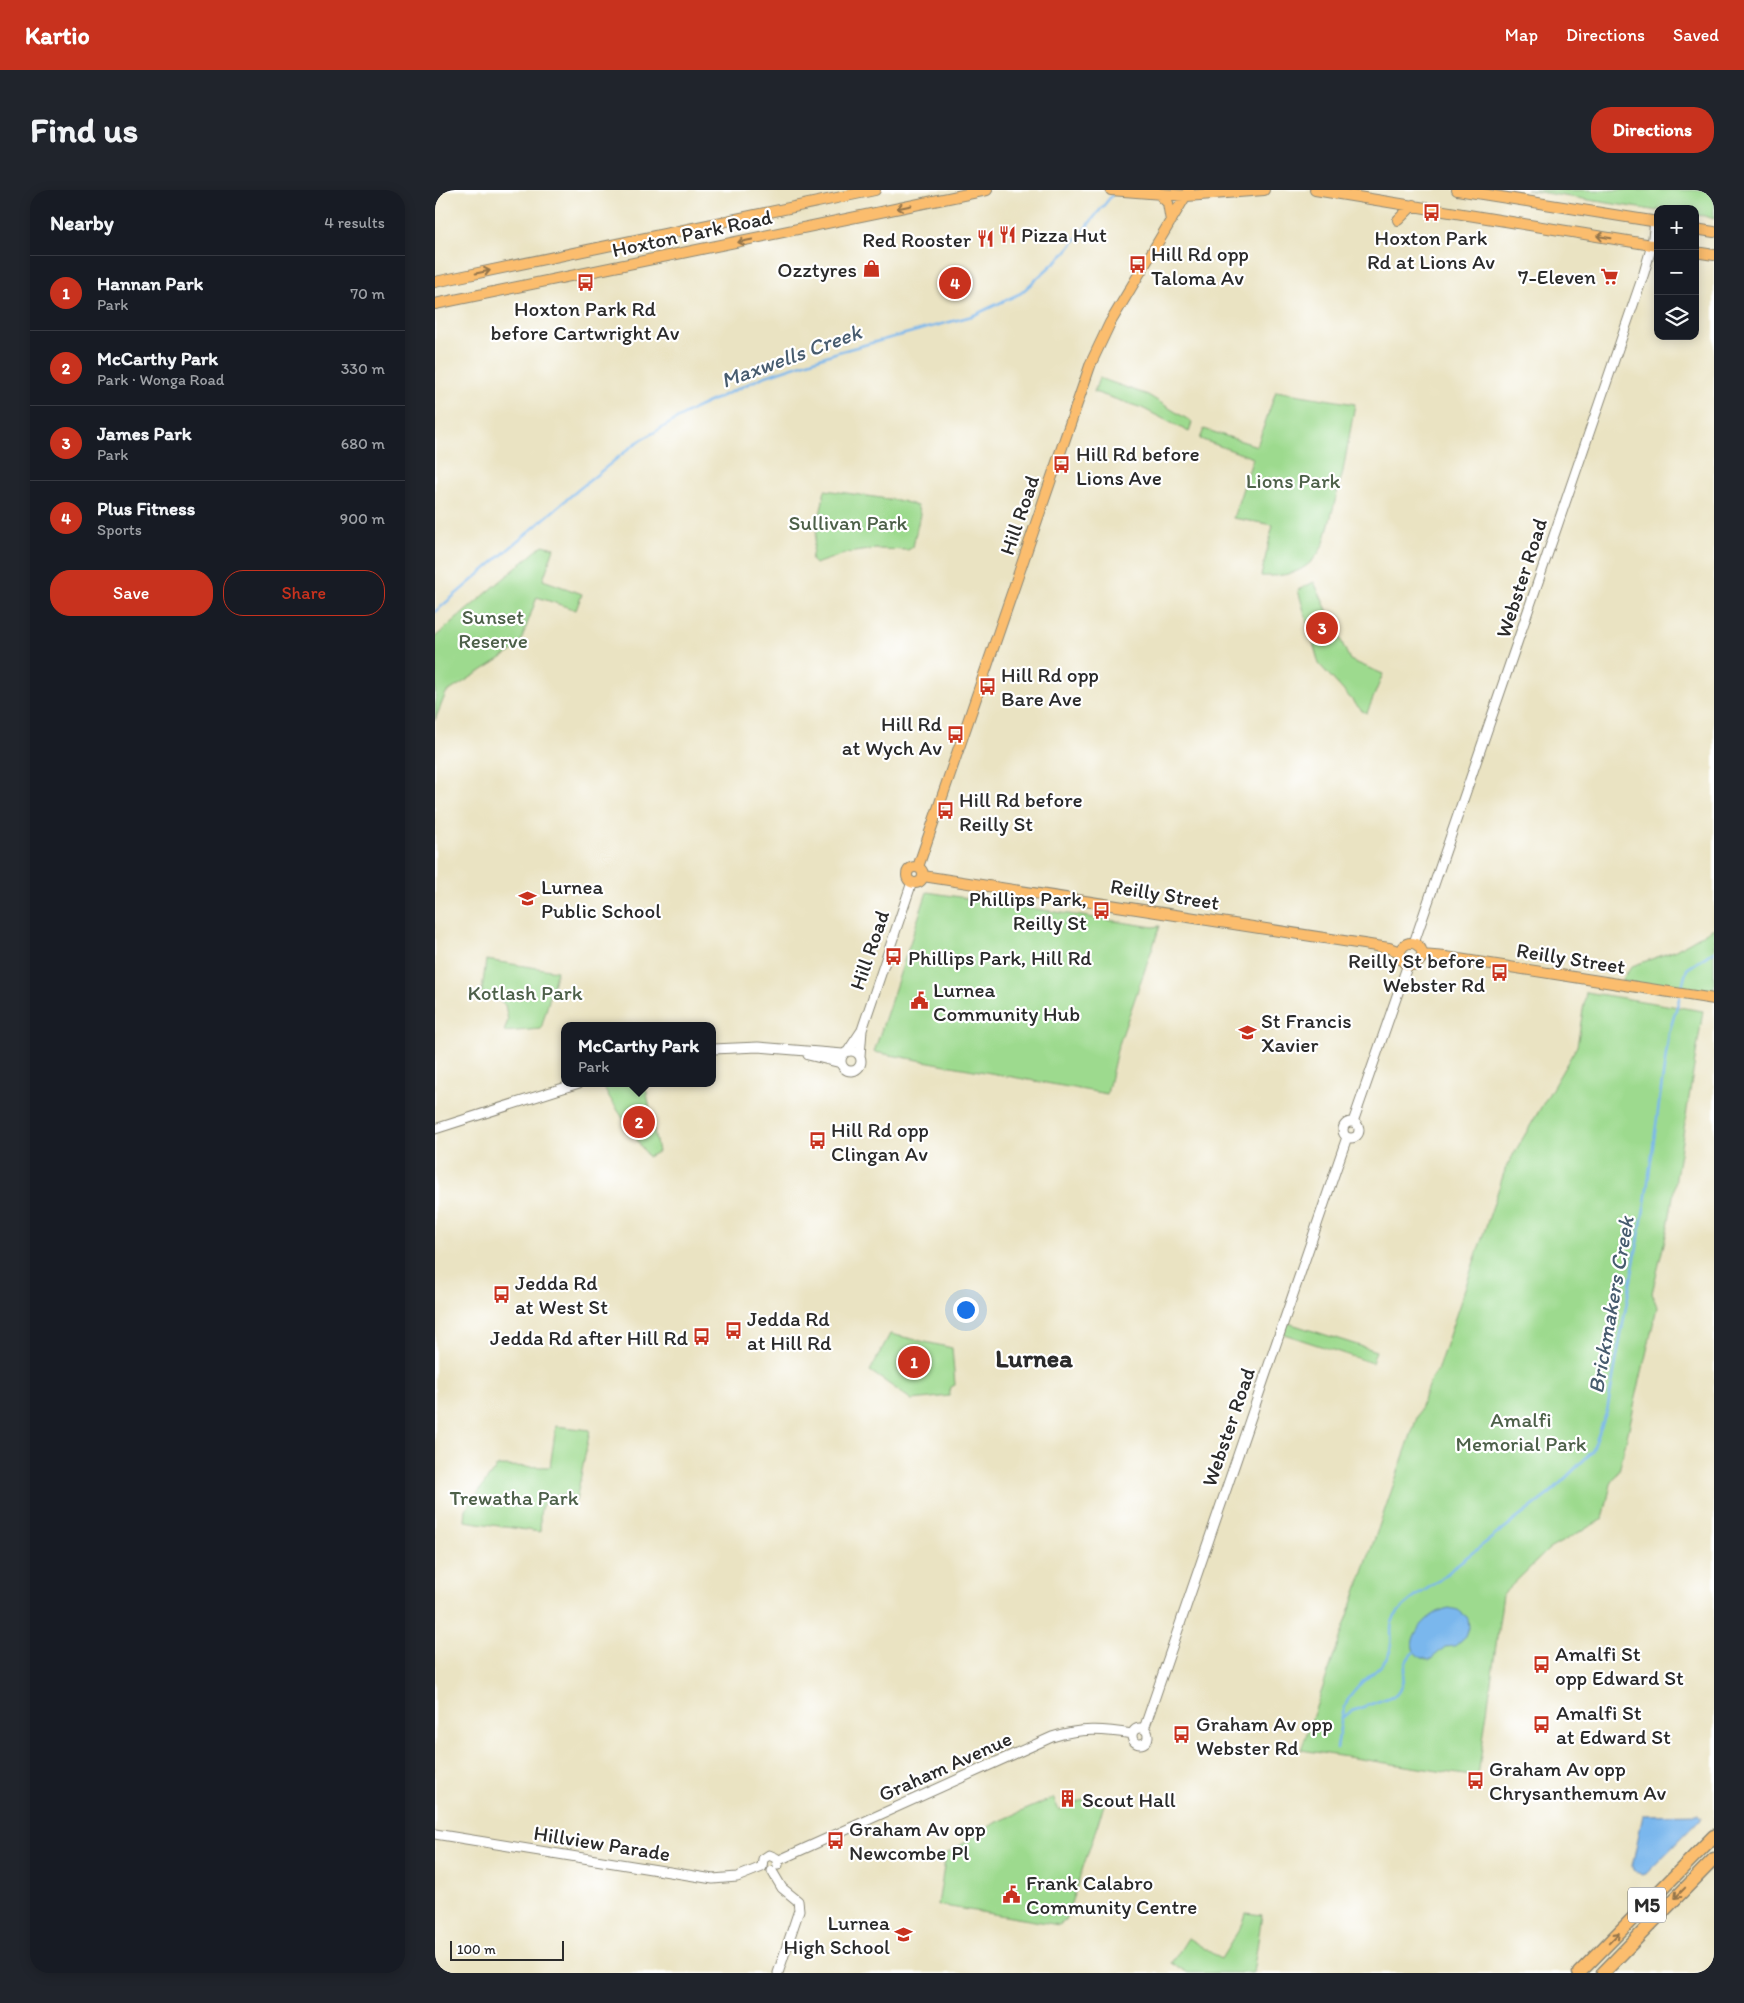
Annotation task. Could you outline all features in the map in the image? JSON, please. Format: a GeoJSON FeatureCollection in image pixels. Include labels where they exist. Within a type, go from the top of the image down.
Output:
{"type":"FeatureCollection","features":[{"type":"Feature","properties":{"kind":"highway","name":"M5"},"geometry":{"type":"LineString","coordinates":[[1579,1973],[1714,1836]]}},
{"type":"Feature","properties":{"kind":"highway","name":"M5"},"geometry":{"type":"LineString","coordinates":[[1603,1973],[1714,1859]]}},
{"type":"Feature","properties":{"kind":"main road","name":"Hoxton Park Road"},"geometry":{"type":"LineString","coordinates":[[435,282],[875,190]]}},
{"type":"Feature","properties":{"kind":"main road","name":"Hoxton Park Road"},"geometry":{"type":"LineString","coordinates":[[435,304],[987,190]]}},
{"type":"Feature","properties":{"kind":"main road"},"geometry":{"type":"LineString","coordinates":[[1111,190],[1158,193],[1264,190]]}},
{"type":"Feature","properties":{"kind":"main road"},"geometry":{"type":"LineString","coordinates":[[1315,190],[1654,245]]}},
{"type":"Feature","properties":{"kind":"main road"},"geometry":{"type":"LineString","coordinates":[[1457,190],[1654,222]]}},
{"type":"Feature","properties":{"kind":"main road"},"geometry":{"type":"LineString","coordinates":[[1158,193],[1168,203],[1171,221]]}},
{"type":"Feature","properties":{"kind":"main road","name":"Hill Road"},"geometry":{"type":"LineString","coordinates":[[912,882],[908,879],[908,872],[912,868],[920,872],[1091,363],[1110,323],[1188,193]]}},
{"type":"Feature","properties":{"kind":"main road"},"geometry":{"type":"LineString","coordinates":[[1398,220],[1413,205]]}},
{"type":"Feature","properties":{"kind":"main road"},"geometry":{"type":"LineString","coordinates":[[1699,230],[1714,232]]}},
{"type":"Feature","properties":{"kind":"main road"},"geometry":{"type":"LineString","coordinates":[[1699,253],[1714,255]]}},
{"type":"Feature","properties":{"kind":"main road","name":"Reilly Street"},"geometry":{"type":"LineString","coordinates":[[920,872],[1369,945],[1400,952]]}},
{"type":"Feature","properties":{"kind":"main road"},"geometry":{"type":"LineString","coordinates":[[1414,943],[1421,947],[1422,955],[1415,964],[1408,964],[1402,959],[1400,952],[1404,946],[1414,943]]}},
{"type":"Feature","properties":{"kind":"main road","name":"Reilly Street"},"geometry":{"type":"LineString","coordinates":[[1422,955],[1447,957],[1714,999]]}},
{"type":"Feature","properties":{"kind":"street","name":"Webster Road"},"geometry":{"type":"LineString","coordinates":[[1414,943],[1654,248]]}},
{"type":"Feature","properties":{"kind":"street","name":"Hill Road"},"geometry":{"type":"LineString","coordinates":[[846,1052],[861,1030],[912,882]]}},
{"type":"Feature","properties":{"kind":"street","name":"Webster Road"},"geometry":{"type":"LineString","coordinates":[[1144,1729],[1347,1137],[1352,1138],[1358,1134],[1359,1127],[1353,1122],[1408,964]]}},
{"type":"Feature","properties":{"kind":"street","name":"Hill Road"},"geometry":{"type":"LineString","coordinates":[[860,1056],[861,1030]]}},
{"type":"Feature","properties":{"kind":"street"},"geometry":{"type":"LineString","coordinates":[[716,1049],[758,1048],[801,1052],[855,1051],[860,1056],[861,1065],[857,1070],[847,1071],[841,1063],[801,1052]]}},
{"type":"Feature","properties":{"kind":"street"},"geometry":{"type":"LineString","coordinates":[[841,1063],[846,1052]]}},
{"type":"Feature","properties":{"kind":"street"},"geometry":{"type":"LineString","coordinates":[[435,1129],[566,1087]]}},
{"type":"Feature","properties":{"kind":"street"},"geometry":{"type":"LineString","coordinates":[[1137,1728],[1144,1729],[1148,1734],[1144,1742],[1135,1742],[1132,1734],[1137,1728]]}},
{"type":"Feature","properties":{"kind":"street","name":"Graham Avenue"},"geometry":{"type":"LineString","coordinates":[[777,1861],[1051,1737],[1073,1731],[1092,1729],[1132,1734]]}},
{"type":"Feature","properties":{"kind":"street","name":"Hillview Parade"},"geometry":{"type":"LineString","coordinates":[[435,1834],[713,1880],[737,1877],[762,1867]]}},
{"type":"Feature","properties":{"kind":"street"},"geometry":{"type":"LineString","coordinates":[[767,1856],[774,1857],[777,1861],[777,1868],[772,1871],[766,1871],[762,1867],[762,1862],[767,1856]]}},
{"type":"Feature","properties":{"kind":"street"},"geometry":{"type":"LineString","coordinates":[[772,1871],[782,1888],[798,1902],[799,1910],[778,1973]]}},
{"type":"Feature","properties":{"kind":"green space"},"geometry":{"type":"Polygon","coordinates":[[[1526,190],[1714,190],[1714,219],[1699,215],[1699,205],[1654,205],[1654,210],[1526,190]]]}},
{"type":"Feature","properties":{"kind":"green space"},"geometry":{"type":"Polygon","coordinates":[[[1099,378],[1148,395],[1192,422],[1189,432],[1142,408],[1094,392],[1099,378]]]}},
{"type":"Feature","properties":{"kind":"green space","name":"Lions Park"},"geometry":{"type":"Polygon","coordinates":[[[1276,391],[1355,404],[1343,471],[1324,543],[1313,560],[1299,570],[1281,575],[1261,576],[1273,525],[1233,518],[1253,458],[1200,439],[1204,429],[1257,446],[1276,391]]]}},
{"type":"Feature","properties":{"kind":"green space","name":"Sullivan Park"},"geometry":{"type":"Polygon","coordinates":[[[825,490],[902,501],[917,506],[920,514],[913,547],[908,550],[876,549],[847,553],[815,564],[811,560],[825,490]]]}},
{"type":"Feature","properties":{"kind":"green space","name":"Sunset Reserve"},"geometry":{"type":"Polygon","coordinates":[[[543,545],[554,548],[543,580],[582,594],[576,610],[537,597],[519,647],[446,693],[435,720],[435,637],[543,545]]]}},
{"type":"Feature","properties":{"kind":"green space"},"geometry":{"type":"Polygon","coordinates":[[[1314,582],[1350,660],[1383,674],[1367,713],[1362,711],[1319,664],[1298,590],[1314,582]]]}},
{"type":"Feature","properties":{"kind":"green space"},"geometry":{"type":"Polygon","coordinates":[[[927,892],[1153,927],[1160,926],[1117,1050],[1107,1094],[874,1052],[927,892]]]}},
{"type":"Feature","properties":{"kind":"green space"},"geometry":{"type":"Polygon","coordinates":[[[1714,928],[1714,997],[1621,981],[1632,966],[1674,951],[1714,928]]]}},
{"type":"Feature","properties":{"kind":"green space","name":"Kotlash Park"},"geometry":{"type":"Polygon","coordinates":[[[486,960],[557,971],[541,1029],[504,1032],[508,1020],[505,1005],[495,997],[481,998],[486,960]]]}},
{"type":"Feature","properties":{"kind":"green space","name":"Amalfi Memorial Park"},"geometry":{"type":"Polygon","coordinates":[[[1586,992],[1703,1011],[1668,1227],[1652,1293],[1657,1307],[1619,1471],[1611,1484],[1603,1519],[1549,1549],[1503,1594],[1478,1777],[1301,1750],[1429,1383],[1437,1371],[1506,1167],[1577,1046],[1586,992]]]}},
{"type":"Feature","properties":{"kind":"green space"},"geometry":{"type":"Polygon","coordinates":[[[604,1087],[646,1087],[658,1152],[648,1157],[604,1087]]]}},
{"type":"Feature","properties":{"kind":"green space"},"geometry":{"type":"Polygon","coordinates":[[[1285,1322],[1376,1351],[1372,1363],[1281,1333],[1285,1322]]]}},
{"type":"Feature","properties":{"kind":"green space"},"geometry":{"type":"Polygon","coordinates":[[[890,1334],[952,1348],[955,1385],[951,1387],[949,1396],[912,1400],[870,1371],[890,1334]]]}},
{"type":"Feature","properties":{"kind":"green space","name":"Trewatha Park"},"geometry":{"type":"Polygon","coordinates":[[[556,1426],[590,1430],[576,1501],[561,1495],[556,1495],[547,1500],[541,1509],[540,1532],[465,1521],[466,1509],[497,1466],[550,1467],[556,1426]]]}},
{"type":"Feature","properties":{"kind":"green space"},"geometry":{"type":"Polygon","coordinates":[[[1089,1797],[1106,1799],[1065,1921],[1059,1925],[938,1905],[946,1854],[995,1823],[1053,1798],[1059,1810],[1089,1797]]]}},
{"type":"Feature","properties":{"kind":"green space"},"geometry":{"type":"Polygon","coordinates":[[[1246,1913],[1262,1915],[1253,1973],[1188,1973],[1172,1963],[1188,1938],[1221,1959],[1243,1923],[1246,1913]]]}},
{"type":"Feature","properties":{"kind":"water"},"geometry":{"type":"Polygon","coordinates":[[[1449,1608],[1458,1610],[1468,1618],[1469,1628],[1466,1636],[1455,1646],[1445,1647],[1430,1660],[1419,1656],[1414,1650],[1415,1634],[1429,1617],[1449,1608]]]}},
{"type":"Feature","properties":{"kind":"water"},"geometry":{"type":"Polygon","coordinates":[[[1698,1814],[1701,1818],[1646,1874],[1642,1875],[1633,1870],[1632,1866],[1643,1815],[1698,1814]]]}},
{"type":"Feature","properties":{"kind":"waterway","name":"Maxwells Creek"},"geometry":{"type":"LineString","coordinates":[[435,612],[573,494],[636,443],[694,409],[763,377],[838,352],[972,316],[1021,293],[1066,252],[1113,194]]}},
{"type":"Feature","properties":{"kind":"waterway","name":"Brickmakers Creek"},"geometry":{"type":"LineString","coordinates":[[1681,990],[1687,969],[1714,951]]}},
{"type":"Feature","properties":{"kind":"waterway","name":"Brickmakers Creek"},"geometry":{"type":"LineString","coordinates":[[1337,1748],[1341,1721],[1347,1702],[1354,1690],[1383,1664],[1387,1658],[1391,1644],[1391,1625],[1401,1609],[1549,1494],[1592,1452],[1607,1411],[1645,1203],[1669,1033],[1680,996]]}},
{"type":"Feature","properties":{"kind":"waterway"},"geometry":{"type":"LineString","coordinates":[[1343,1717],[1352,1711],[1396,1695],[1400,1690],[1409,1656],[1414,1652]]}},
{"type":"Feature","properties":{"kind":"place","name":"Hoxton Park Rd at Lions Av"},"geometry":{"type":"Point","coordinates":[1431,212]}},
{"type":"Feature","properties":{"kind":"place","name":"Pizza Hut"},"geometry":{"type":"Point","coordinates":[1007,234]}},
{"type":"Feature","properties":{"kind":"place","name":"Red Rooster"},"geometry":{"type":"Point","coordinates":[985,239]}},
{"type":"Feature","properties":{"kind":"place","name":"Hill Rd opp Taloma Av"},"geometry":{"type":"Point","coordinates":[1137,265]}},
{"type":"Feature","properties":{"kind":"place","name":"Ozztyres"},"geometry":{"type":"Point","coordinates":[871,269]}},
{"type":"Feature","properties":{"kind":"place","name":"7-Eleven"},"geometry":{"type":"Point","coordinates":[1610,276]}},
{"type":"Feature","properties":{"kind":"place","name":"Hoxton Park Rd before Cartwright Av"},"geometry":{"type":"Point","coordinates":[585,283]}},
{"type":"Feature","properties":{"kind":"place","name":"Plus Fitness"},"geometry":{"type":"Point","coordinates":[955,283]}},
{"type":"Feature","properties":{"kind":"place","name":"Hill Rd before Lions Ave"},"geometry":{"type":"Point","coordinates":[1062,465]}},
{"type":"Feature","properties":{"kind":"place","name":"James Park"},"geometry":{"type":"Point","coordinates":[1322,628]}},
{"type":"Feature","properties":{"kind":"place","name":"Hill Rd opp Bare Ave"},"geometry":{"type":"Point","coordinates":[987,686]}},
{"type":"Feature","properties":{"kind":"place","name":"Hill Rd at Wych Av"},"geometry":{"type":"Point","coordinates":[956,735]}},
{"type":"Feature","properties":{"kind":"place","name":"Hill Rd before Reilly St"},"geometry":{"type":"Point","coordinates":[945,811]}},
{"type":"Feature","properties":{"kind":"place","name":"Lurnea Public School"},"geometry":{"type":"Point","coordinates":[527,898]}},
{"type":"Feature","properties":{"kind":"place","name":"Phillips Park, Reilly St"},"geometry":{"type":"Point","coordinates":[1101,910]}},
{"type":"Feature","properties":{"kind":"place","name":"Phillips Park, Hill Rd"},"geometry":{"type":"Point","coordinates":[894,957]}},
{"type":"Feature","properties":{"kind":"place","name":"Reilly St before Webster Rd"},"geometry":{"type":"Point","coordinates":[1499,972]}},
{"type":"Feature","properties":{"kind":"place","name":"Lurnea Community Hub"},"geometry":{"type":"Point","coordinates":[919,1001]}},
{"type":"Feature","properties":{"kind":"place","name":"St Francis Xavier"},"geometry":{"type":"Point","coordinates":[1247,1032]}},
{"type":"Feature","properties":{"kind":"place","name":"McCarthy Park"},"geometry":{"type":"Point","coordinates":[639,1122]}},
{"type":"Feature","properties":{"kind":"place","name":"Hill Rd opp Clingan Av"},"geometry":{"type":"Point","coordinates":[817,1141]}},
{"type":"Feature","properties":{"kind":"place","name":"Jedda Rd at West St"},"geometry":{"type":"Point","coordinates":[501,1294]}},
{"type":"Feature","properties":{"kind":"place","name":"Jedda Rd at Hill Rd"},"geometry":{"type":"Point","coordinates":[733,1330]}},
{"type":"Feature","properties":{"kind":"place","name":"Jedda Rd after Hill Rd"},"geometry":{"type":"Point","coordinates":[702,1337]}},
{"type":"Feature","properties":{"kind":"place","name":"Hannan Park"},"geometry":{"type":"Point","coordinates":[914,1362]}},
{"type":"Feature","properties":{"kind":"place","name":"Amalfi St opp Edward St"},"geometry":{"type":"Point","coordinates":[1541,1665]}},
{"type":"Feature","properties":{"kind":"place","name":"Amalfi St at Edward St"},"geometry":{"type":"Point","coordinates":[1542,1724]}},
{"type":"Feature","properties":{"kind":"place","name":"Graham Av opp Webster Rd"},"geometry":{"type":"Point","coordinates":[1182,1735]}},
{"type":"Feature","properties":{"kind":"place","name":"Graham Av opp Chrysanthemum Av"},"geometry":{"type":"Point","coordinates":[1475,1780]}},
{"type":"Feature","properties":{"kind":"place","name":"Scout Hall"},"geometry":{"type":"Point","coordinates":[1068,1799]}},
{"type":"Feature","properties":{"kind":"place","name":"Graham Av opp Newcombe Pl"},"geometry":{"type":"Point","coordinates":[835,1840]}},
{"type":"Feature","properties":{"kind":"place","name":"Frank Calabro Community Centre"},"geometry":{"type":"Point","coordinates":[1012,1894]}},
{"type":"Feature","properties":{"kind":"place","name":"Lurnea High School"},"geometry":{"type":"Point","coordinates":[904,1934]}},
{"type":"Feature","properties":{"kind":"district","name":"Lurnea"},"geometry":{"type":"Point","coordinates":[1034,1358]}}]}
